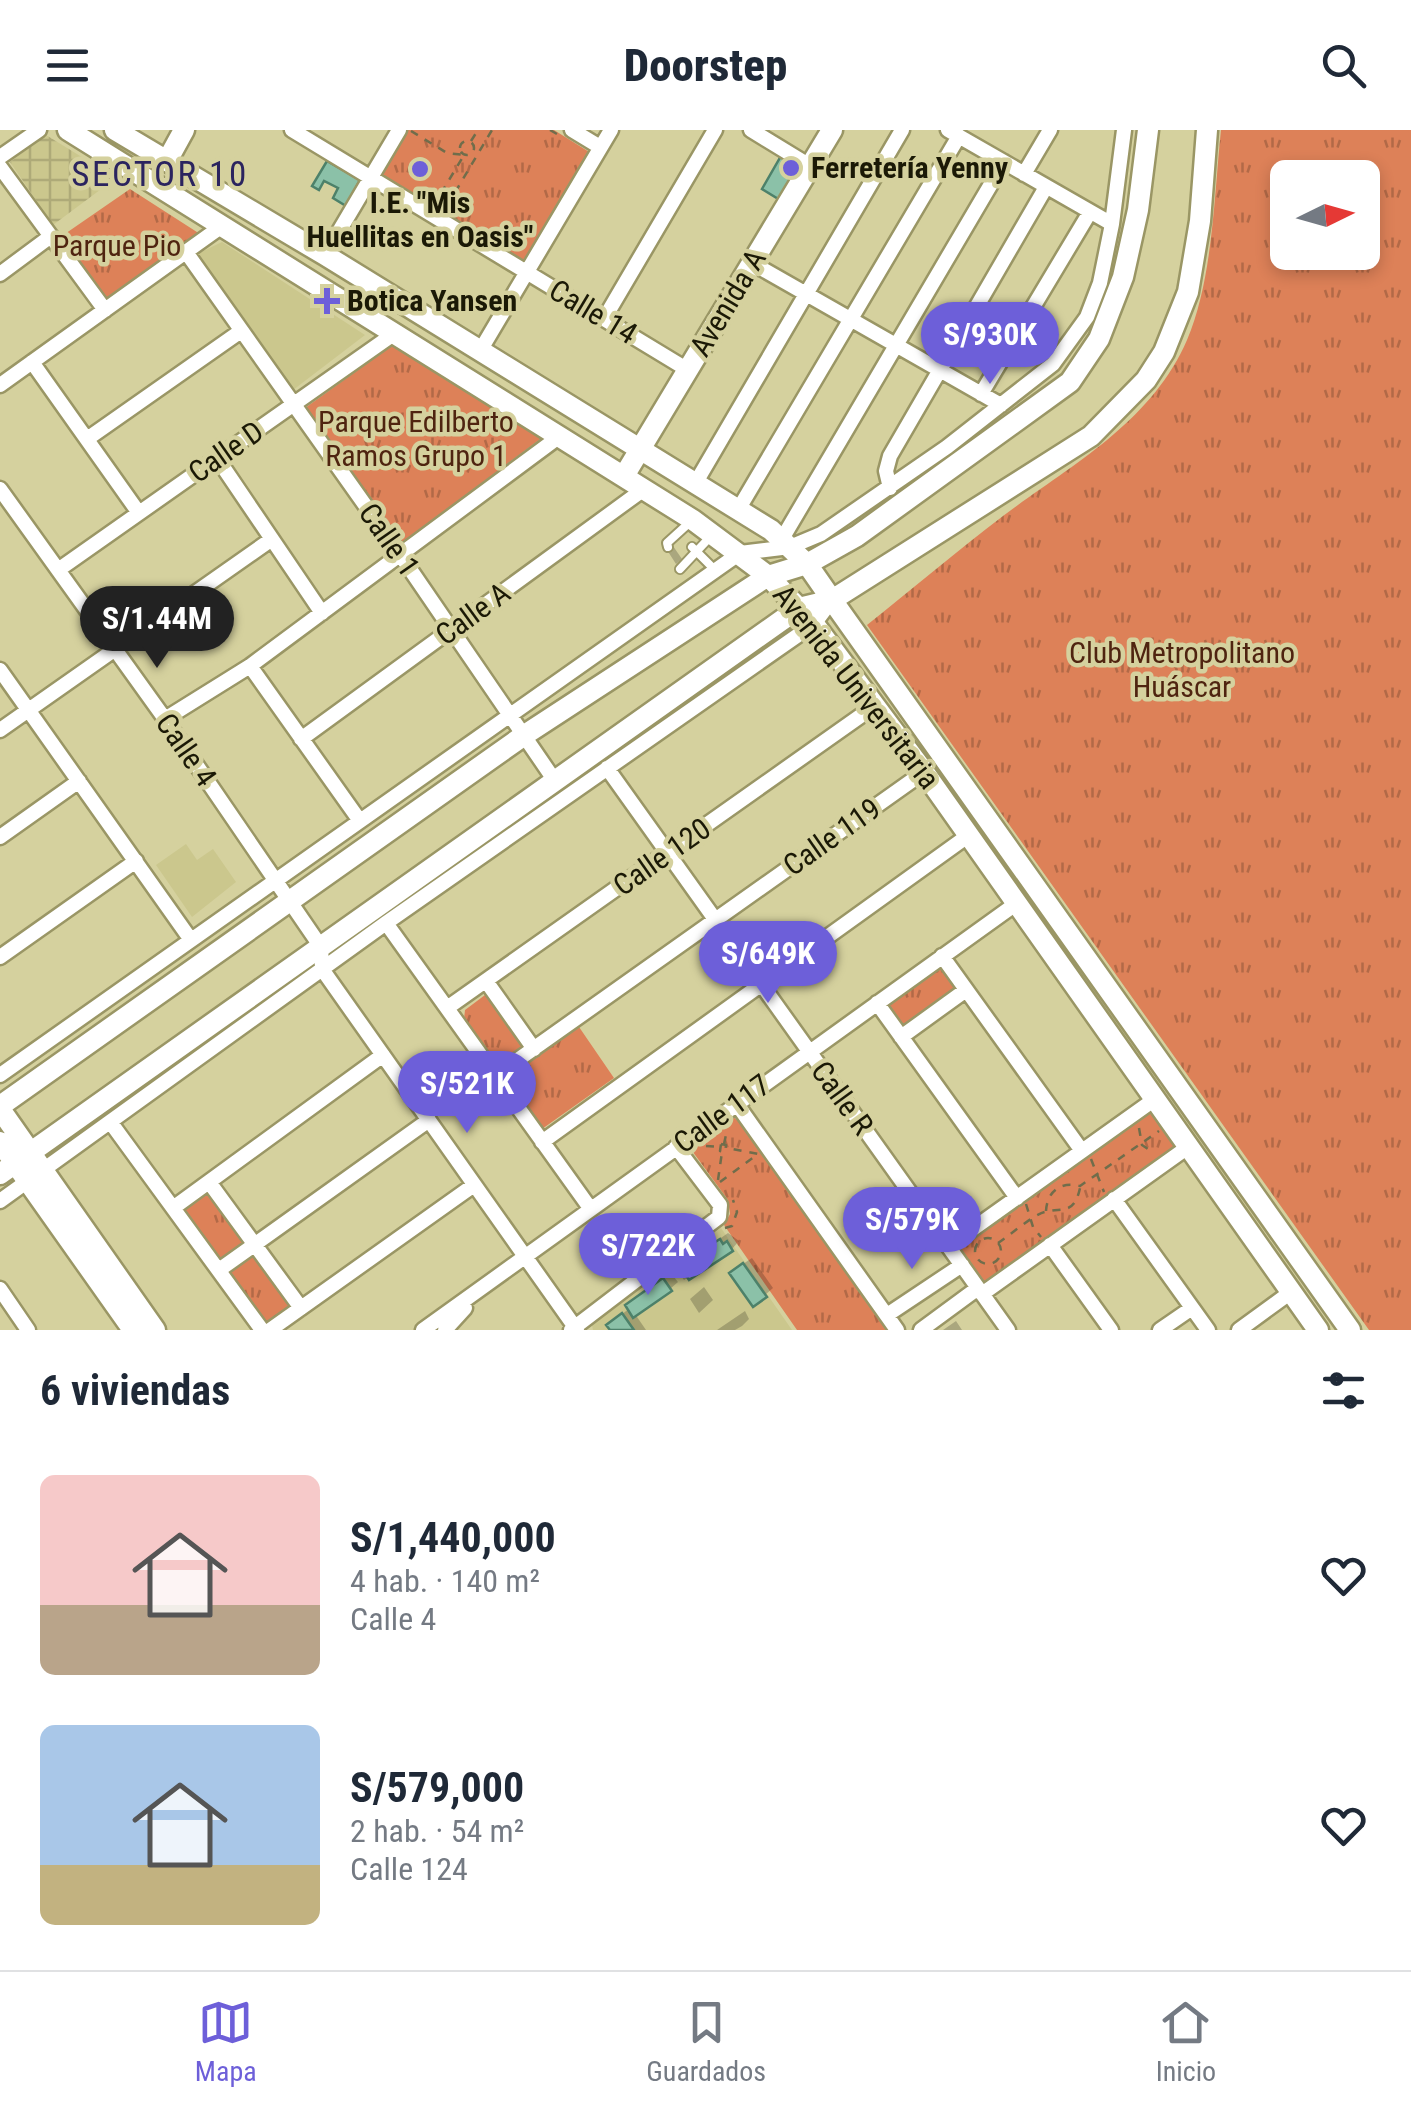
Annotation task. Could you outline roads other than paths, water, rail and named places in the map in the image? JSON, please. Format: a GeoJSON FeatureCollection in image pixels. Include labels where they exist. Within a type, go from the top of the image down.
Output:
{"type":"FeatureCollection","features":[{"type":"Feature","properties":{"kind":"street"},"geometry":{"type":"LineString","coordinates":[[0,158],[39,130]]}},
{"type":"Feature","properties":{"kind":"street","name":"Avenida Universitaria"},"geometry":{"type":"LineString","coordinates":[[68,130],[624,476],[644,489],[685,531],[713,534],[768,576],[814,624],[876,705],[1318,1330]]}},
{"type":"Feature","properties":{"kind":"street","name":"Avenida Universitaria"},"geometry":{"type":"LineString","coordinates":[[115,130],[325,255],[786,543],[832,600],[1350,1330]]}},
{"type":"Feature","properties":{"kind":"street"},"geometry":{"type":"LineString","coordinates":[[167,161],[184,130]]}},
{"type":"Feature","properties":{"kind":"street","name":"Calle 14"},"geometry":{"type":"LineString","coordinates":[[294,130],[688,370]]}},
{"type":"Feature","properties":{"kind":"street"},"geometry":{"type":"LineString","coordinates":[[325,255],[399,130]]}},
{"type":"Feature","properties":{"kind":"street"},"geometry":{"type":"LineString","coordinates":[[572,130],[600,146]]}},
{"type":"Feature","properties":{"kind":"street"},"geometry":{"type":"LineString","coordinates":[[480,351],[610,130]]}},
{"type":"Feature","properties":{"kind":"street"},"geometry":{"type":"LineString","coordinates":[[604,318],[715,130]]}},
{"type":"Feature","properties":{"kind":"street"},"geometry":{"type":"LineString","coordinates":[[751,130],[810,166]]}},
{"type":"Feature","properties":{"kind":"street","name":"Avenida A"},"geometry":{"type":"LineString","coordinates":[[624,476],[832,130]]}},
{"type":"Feature","properties":{"kind":"street"},"geometry":{"type":"LineString","coordinates":[[696,484],[902,130]]}},
{"type":"Feature","properties":{"kind":"street"},"geometry":{"type":"LineString","coordinates":[[1024,174],[1050,130]]}},
{"type":"Feature","properties":{"kind":"street"},"geometry":{"type":"LineString","coordinates":[[0,1074],[740,553],[822,534],[890,488],[1053,364],[1076,335],[1100,283],[1124,130]]}},
{"type":"Feature","properties":{"kind":"street"},"geometry":{"type":"LineString","coordinates":[[132,1330],[23,1168],[0,1108],[523,736],[768,576],[806,564],[857,536],[1070,382],[1099,339],[1123,278],[1138,210],[1148,130]]}},
{"type":"Feature","properties":{"kind":"street"},"geometry":{"type":"LineString","coordinates":[[0,1201],[23,1168],[321,947],[800,608],[832,600],[1091,436],[1146,380],[1164,352],[1188,292],[1200,221],[1207,130]]}},
{"type":"Feature","properties":{"kind":"street"},"geometry":{"type":"LineString","coordinates":[[738,510],[964,135],[1112,224]]}},
{"type":"Feature","properties":{"kind":"street"},"geometry":{"type":"LineString","coordinates":[[786,543],[1004,162]]}},
{"type":"Feature","properties":{"kind":"street"},"geometry":{"type":"LineString","coordinates":[[0,167],[105,310]]}},
{"type":"Feature","properties":{"kind":"street"},"geometry":{"type":"LineString","coordinates":[[890,488],[886,465],[1046,187]]}},
{"type":"Feature","properties":{"kind":"street"},"geometry":{"type":"LineString","coordinates":[[981,394],[1090,212]]}},
{"type":"Feature","properties":{"kind":"street"},"geometry":{"type":"LineString","coordinates":[[0,385],[222,226]]}},
{"type":"Feature","properties":{"kind":"street"},"geometry":{"type":"LineString","coordinates":[[0,274],[51,236]]}},
{"type":"Feature","properties":{"kind":"street","name":"Calle 1"},"geometry":{"type":"LineString","coordinates":[[186,252],[555,781]]}},
{"type":"Feature","properties":{"kind":"street"},"geometry":{"type":"LineString","coordinates":[[752,263],[1001,406]]}},
{"type":"Feature","properties":{"kind":"street"},"geometry":{"type":"LineString","coordinates":[[87,439],[241,331]]}},
{"type":"Feature","properties":{"kind":"street","name":"Calle D"},"geometry":{"type":"LineString","coordinates":[[58,570],[394,333]]}},
{"type":"Feature","properties":{"kind":"street"},"geometry":{"type":"LineString","coordinates":[[32,362],[140,513]]}},
{"type":"Feature","properties":{"kind":"street"},"geometry":{"type":"LineString","coordinates":[[165,719],[250,666],[560,436]]}},
{"type":"Feature","properties":{"kind":"street"},"geometry":{"type":"LineString","coordinates":[[216,458],[322,613]]}},
{"type":"Feature","properties":{"kind":"street","name":"Calle 4"},"geometry":{"type":"LineString","coordinates":[[0,488],[321,947]]}},
{"type":"Feature","properties":{"kind":"street","name":"Calle A"},"geometry":{"type":"LineString","coordinates":[[301,738],[644,489]]}},
{"type":"Feature","properties":{"kind":"street"},"geometry":{"type":"LineString","coordinates":[[0,730],[272,539]]}},
{"type":"Feature","properties":{"kind":"street"},"geometry":{"type":"LineString","coordinates":[[23,1168],[110,1123],[322,968],[814,624],[832,600]]}},
{"type":"Feature","properties":{"kind":"street"},"geometry":{"type":"LineString","coordinates":[[250,666],[360,821]]}},
{"type":"Feature","properties":{"kind":"street"},"geometry":{"type":"LineString","coordinates":[[0,670],[191,940]]}},
{"type":"Feature","properties":{"kind":"street","name":"Calle 120"},"geometry":{"type":"LineString","coordinates":[[447,1008],[876,705]]}},
{"type":"Feature","properties":{"kind":"street","name":"Calle R"},"geometry":{"type":"LineString","coordinates":[[607,768],[1008,1330]]}},
{"type":"Feature","properties":{"kind":"street","name":"Calle 119"},"geometry":{"type":"LineString","coordinates":[[496,1076],[924,772]]}},
{"type":"Feature","properties":{"kind":"street"},"geometry":{"type":"LineString","coordinates":[[0,836],[79,781]]}},
{"type":"Feature","properties":{"kind":"street"},"geometry":{"type":"LineString","coordinates":[[542,1142],[969,835]]}},
{"type":"Feature","properties":{"kind":"street"},"geometry":{"type":"LineString","coordinates":[[0,957],[136,861]]}},
{"type":"Feature","properties":{"kind":"street","name":"Calle 117"},"geometry":{"type":"LineString","coordinates":[[480,1290],[1017,902]]}},
{"type":"Feature","properties":{"kind":"street"},"geometry":{"type":"LineString","coordinates":[[386,923],[590,1208]]}},
{"type":"Feature","properties":{"kind":"street"},"geometry":{"type":"LineString","coordinates":[[321,947],[322,968],[574,1329],[718,1216],[720,1205],[676,1147]]}},
{"type":"Feature","properties":{"kind":"street"},"geometry":{"type":"LineString","coordinates":[[942,956],[1082,1151]]}},
{"type":"Feature","properties":{"kind":"street"},"geometry":{"type":"LineString","coordinates":[[486,981],[534,1049]]}},
{"type":"Feature","properties":{"kind":"street"},"geometry":{"type":"LineString","coordinates":[[902,1037],[966,990]]}},
{"type":"Feature","properties":{"kind":"street"},"geometry":{"type":"LineString","coordinates":[[877,1002],[1017,1198]]}},
{"type":"Feature","properties":{"kind":"street"},"geometry":{"type":"LineString","coordinates":[[173,1208],[383,1055]]}},
{"type":"Feature","properties":{"kind":"street"},"geometry":{"type":"LineString","coordinates":[[948,1246],[1156,1099]]}},
{"type":"Feature","properties":{"kind":"street"},"geometry":{"type":"LineString","coordinates":[[736,1104],[898,1330]]}},
{"type":"Feature","properties":{"kind":"street"},"geometry":{"type":"LineString","coordinates":[[219,1270],[428,1120]]}},
{"type":"Feature","properties":{"kind":"street"},"geometry":{"type":"LineString","coordinates":[[110,1123],[262,1330]]}},
{"type":"Feature","properties":{"kind":"street"},"geometry":{"type":"LineString","coordinates":[[0,1142],[156,1330]]}},
{"type":"Feature","properties":{"kind":"street"},"geometry":{"type":"LineString","coordinates":[[921,1330],[1188,1147]]}},
{"type":"Feature","properties":{"kind":"street"},"geometry":{"type":"LineString","coordinates":[[209,1182],[301,1308]]}},
{"type":"Feature","properties":{"kind":"street"},"geometry":{"type":"LineString","coordinates":[[270,1330],[474,1185]]}},
{"type":"Feature","properties":{"kind":"street"},"geometry":{"type":"LineString","coordinates":[[1114,1199],[1208,1330]]}},
{"type":"Feature","properties":{"kind":"street"},"geometry":{"type":"LineString","coordinates":[[1050,1245],[1111,1330]]}},
{"type":"Feature","properties":{"kind":"street"},"geometry":{"type":"LineString","coordinates":[[886,1315],[962,1265]]}},
{"type":"Feature","properties":{"kind":"street"},"geometry":{"type":"LineString","coordinates":[[0,1289],[24,1325],[7,1330]]}},
{"type":"Feature","properties":{"kind":"street"},"geometry":{"type":"LineString","coordinates":[[423,1330],[480,1290]]}},
{"type":"Feature","properties":{"kind":"street"},"geometry":{"type":"LineString","coordinates":[[445,1330],[480,1290]]}},
{"type":"Feature","properties":{"kind":"street"},"geometry":{"type":"LineString","coordinates":[[1239,1330],[1291,1292]]}},
{"type":"Feature","properties":{"kind":"street"},"geometry":{"type":"LineString","coordinates":[[1160,1330],[1192,1308]]}},
{"type":"Feature","properties":{"kind":"lane"},"geometry":{"type":"LineString","coordinates":[[668,547],[667,543],[685,531]]}},
{"type":"Feature","properties":{"kind":"lane"},"geometry":{"type":"LineString","coordinates":[[694,587],[679,567],[713,534]]}},
{"type":"Feature","properties":{"kind":"lane"},"geometry":{"type":"LineString","coordinates":[[694,549],[716,572]]}},
{"type":"Feature","properties":{"kind":"place","name":"Ferretería Yenny"},"geometry":{"type":"Point","coordinates":[791,168]}},
{"type":"Feature","properties":{"kind":"place","name":"I.E. \"Mis Huellitas en Oasis\""},"geometry":{"type":"Point","coordinates":[420,169]}},
{"type":"Feature","properties":{"kind":"place","name":"Botica Yansen"},"geometry":{"type":"Point","coordinates":[327,301]}},
{"type":"Feature","properties":{"kind":"district","name":"SECTOR 10"},"geometry":{"type":"Point","coordinates":[160,174]}},
{"type":"Feature","properties":{"kind":"park label","name":"Parque Pio"},"geometry":{"type":"Point","coordinates":[117,246]}},
{"type":"Feature","properties":{"kind":"park label","name":"Parque Edilberto Ramos Grupo 1"},"geometry":{"type":"Point","coordinates":[416,439]}},
{"type":"Feature","properties":{"kind":"park label","name":"Club Metropolitano Huáscar"},"geometry":{"type":"Point","coordinates":[1182,670]}}]}
